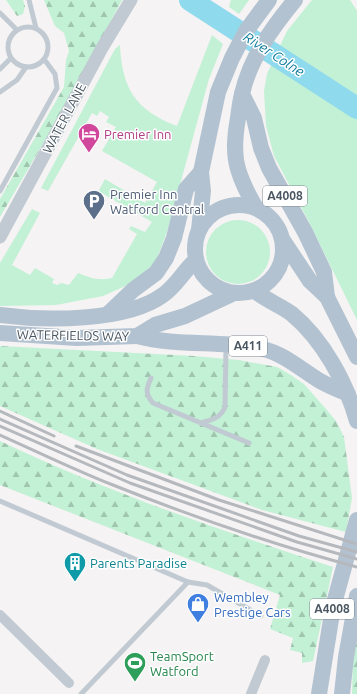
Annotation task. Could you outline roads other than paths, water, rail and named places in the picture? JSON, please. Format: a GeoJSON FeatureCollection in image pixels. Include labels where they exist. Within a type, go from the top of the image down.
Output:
{"type":"FeatureCollection","features":[{"type":"Feature","properties":{"kind":"main road"},"geometry":{"type":"LineString","coordinates":[[256,208],[240,175],[235,152],[235,135],[242,94],[250,69],[261,47],[281,16],[296,0]]}},
{"type":"Feature","properties":{"kind":"main road"},"geometry":{"type":"LineString","coordinates":[[198,230],[210,215],[223,208],[238,205],[256,208],[267,215],[274,223],[282,239],[284,254],[278,270],[268,283],[256,291],[232,294],[209,283],[194,262],[193,254],[194,240],[198,230],[203,191],[200,172],[218,92],[232,58],[246,31],[265,4]]}},
{"type":"Feature","properties":{"kind":"main road","name":"A4008"},"geometry":{"type":"LineString","coordinates":[[242,94],[254,118],[261,148],[269,168],[305,232],[324,272],[327,297]]}},
{"type":"Feature","properties":{"kind":"main road"},"geometry":{"type":"LineString","coordinates":[[108,314],[133,290],[156,273],[166,258],[174,238],[186,189],[200,172]]}},
{"type":"Feature","properties":{"kind":"main road","name":"A4008"},"geometry":{"type":"LineString","coordinates":[[282,239],[310,280],[327,297],[357,357]]}},
{"type":"Feature","properties":{"kind":"main road","name":"WATERFIELDS WAY"},"geometry":{"type":"LineString","coordinates":[[3,316],[53,319],[108,314],[138,307],[163,296],[194,262]]}},
{"type":"Feature","properties":{"kind":"main road"},"geometry":{"type":"LineString","coordinates":[[256,291],[265,299],[282,307],[304,326],[328,358],[348,394],[357,421]]}},
{"type":"Feature","properties":{"kind":"main road","name":"WATERFIELDS WAY"},"geometry":{"type":"LineString","coordinates":[[4,334],[77,338],[136,336],[155,325],[185,316],[232,294]]}},
{"type":"Feature","properties":{"kind":"main road","name":"A411"},"geometry":{"type":"LineString","coordinates":[[136,336],[158,342],[226,345],[253,347],[268,350],[286,358],[320,381],[348,394]]}},
{"type":"Feature","properties":{"kind":"main road","name":"A4008"},"geometry":{"type":"LineString","coordinates":[[319,694],[333,607],[357,520]]}},
{"type":"Feature","properties":{"kind":"main road","name":"A4008"},"geometry":{"type":"LineString","coordinates":[[342,694],[347,650],[357,596]]}},
{"type":"Feature","properties":{"kind":"street","name":"WATER LANE"},"geometry":{"type":"LineString","coordinates":[[0,237],[102,48],[130,0]]}},
{"type":"Feature","properties":{"kind":"street"},"geometry":{"type":"LineString","coordinates":[[0,615],[69,684]]}},
{"type":"Feature","properties":{"kind":"street"},"geometry":{"type":"LineString","coordinates":[[251,694],[265,660]]}},
{"type":"Feature","properties":{"kind":"lane"},"geometry":{"type":"LineString","coordinates":[[29,0],[36,28]]}},
{"type":"Feature","properties":{"kind":"lane"},"geometry":{"type":"LineString","coordinates":[[0,13],[17,30]]}},
{"type":"Feature","properties":{"kind":"lane"},"geometry":{"type":"LineString","coordinates":[[23,27],[36,28],[41,31],[48,42],[47,54],[44,59],[33,67],[26,67],[15,63],[11,58],[8,46],[9,39],[17,30],[23,27]]}},
{"type":"Feature","properties":{"kind":"lane"},"geometry":{"type":"LineString","coordinates":[[0,70],[11,58]]}},
{"type":"Feature","properties":{"kind":"lane"},"geometry":{"type":"LineString","coordinates":[[0,191],[57,88],[55,74],[44,59]]}},
{"type":"Feature","properties":{"kind":"lane"},"geometry":{"type":"LineString","coordinates":[[0,92],[16,80],[26,67]]}},
{"type":"Feature","properties":{"kind":"lane"},"geometry":{"type":"LineString","coordinates":[[201,423],[214,419],[223,412],[225,408],[226,345]]}},
{"type":"Feature","properties":{"kind":"lane"},"geometry":{"type":"LineString","coordinates":[[151,378],[147,387],[147,394],[154,403],[249,443]]}},
{"type":"Feature","properties":{"kind":"lane"},"geometry":{"type":"LineString","coordinates":[[0,501],[28,511],[56,527],[188,582],[207,585],[261,616]]}},
{"type":"Feature","properties":{"kind":"lane"},"geometry":{"type":"LineString","coordinates":[[81,694],[188,582]]}},
{"type":"Feature","properties":{"kind":"waterway","name":"River Colne"},"geometry":{"type":"LineString","coordinates":[[190,0],[357,108]]}},
{"type":"Feature","properties":{"kind":"railway"},"geometry":{"type":"LineString","coordinates":[[0,411],[54,436]]}},
{"type":"Feature","properties":{"kind":"railway"},"geometry":{"type":"LineString","coordinates":[[0,419],[127,475],[299,536],[357,552]]}},
{"type":"Feature","properties":{"kind":"railway"},"geometry":{"type":"LineString","coordinates":[[0,426],[130,483],[297,542],[357,559]]}},
{"type":"Feature","properties":{"kind":"railway"},"geometry":{"type":"LineString","coordinates":[[0,435],[143,497],[264,540],[357,567]]}},
{"type":"Feature","properties":{"kind":"railway"},"geometry":{"type":"LineString","coordinates":[[76,446],[219,500],[357,544]]}},
{"type":"Feature","properties":{"kind":"place","name":"Premier Inn"},"geometry":{"type":"Point","coordinates":[89,154]}},
{"type":"Feature","properties":{"kind":"place","name":"Premier Inn Watford Central"},"geometry":{"type":"Point","coordinates":[94,220]}},
{"type":"Feature","properties":{"kind":"place","name":"Parents Paradise"},"geometry":{"type":"Point","coordinates":[75,582]}},
{"type":"Feature","properties":{"kind":"place","name":"Wembley Prestige Cars"},"geometry":{"type":"Point","coordinates":[198,624]}},
{"type":"Feature","properties":{"kind":"place","name":"TeamSport Watford"},"geometry":{"type":"Point","coordinates":[135,682]}}]}
